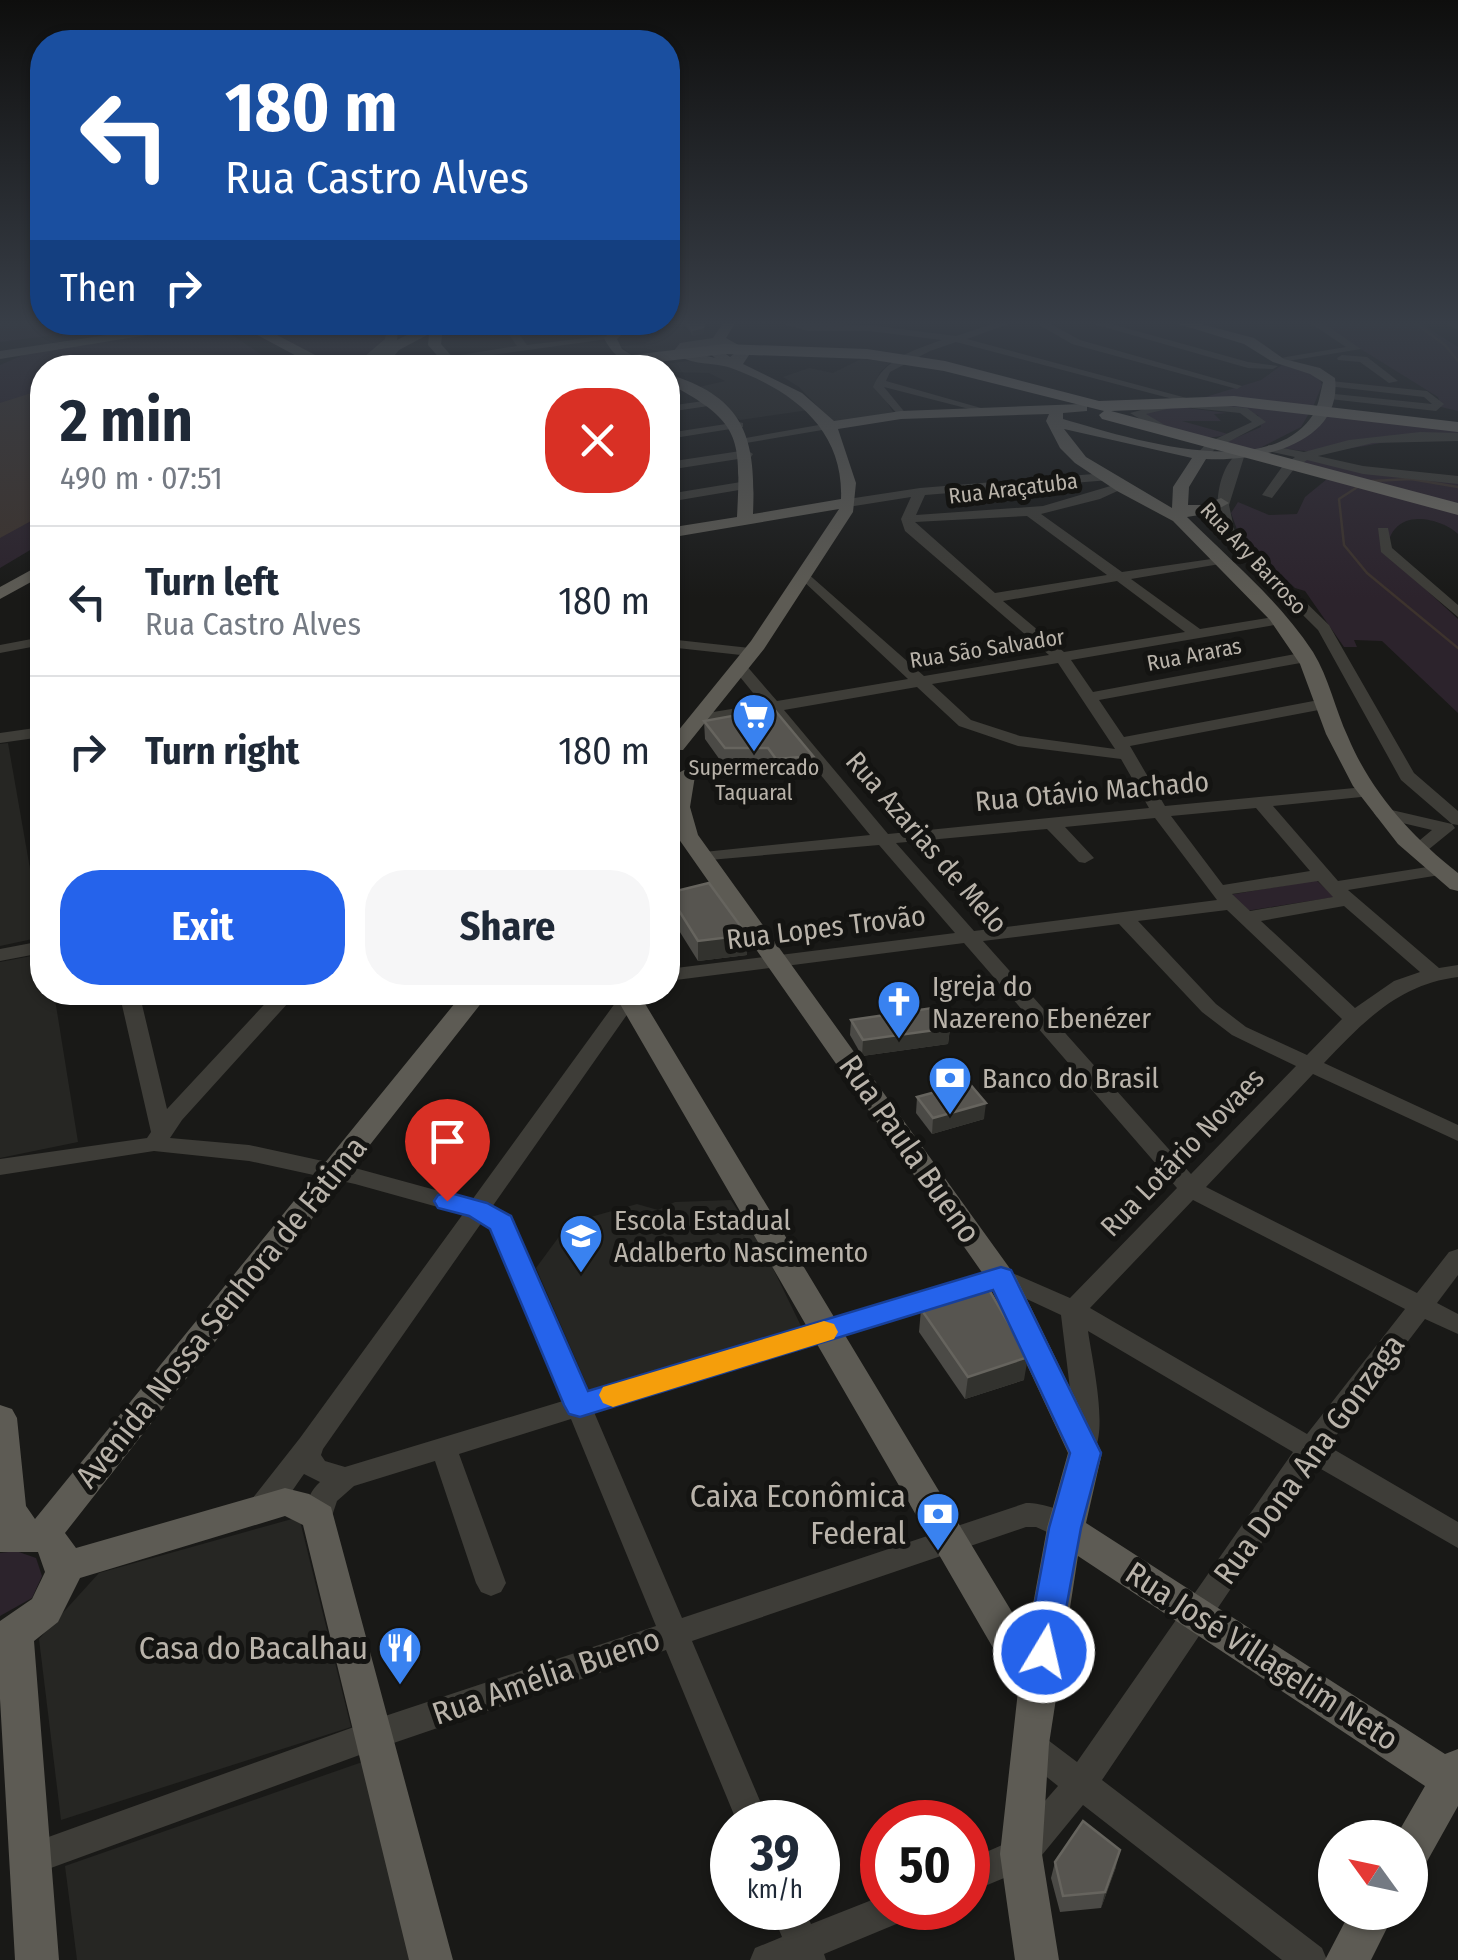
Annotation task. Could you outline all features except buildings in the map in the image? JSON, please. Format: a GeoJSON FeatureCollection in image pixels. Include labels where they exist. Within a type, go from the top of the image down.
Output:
{"type":"FeatureCollection","features":[{"type":"Feature","properties":{"kind":"highway"},"geometry":{"type":"LineString","coordinates":[[1113,414],[1171,432],[1196,456],[1390,492],[1458,509]]}},
{"type":"Feature","properties":{"kind":"highway"},"geometry":{"type":"LineString","coordinates":[[1399,414],[1458,426]]}},
{"type":"Feature","properties":{"kind":"main road"},"geometry":{"type":"LineString","coordinates":[[721,414],[745,442],[745,520]]}},
{"type":"Feature","properties":{"kind":"main road"},"geometry":{"type":"LineString","coordinates":[[680,739],[701,719],[806,576],[849,499],[840,448],[830,426],[819,414]]}},
{"type":"Feature","properties":{"kind":"main road"},"geometry":{"type":"LineString","coordinates":[[830,426],[909,414]]}},
{"type":"Feature","properties":{"kind":"main road"},"geometry":{"type":"LineString","coordinates":[[1048,414],[1083,429],[1196,456],[1238,457],[1272,448],[1311,427],[1317,414]]}},
{"type":"Feature","properties":{"kind":"main road"},"geometry":{"type":"LineString","coordinates":[[1056,415],[1071,454],[1146,500],[1179,509],[1205,510],[1221,503]]}},
{"type":"Feature","properties":{"kind":"main road"},"geometry":{"type":"LineString","coordinates":[[1196,456],[1229,478]]}},
{"type":"Feature","properties":{"kind":"main road","name":"Rua Ary Barroso"},"geometry":{"type":"LineString","coordinates":[[1196,456],[1179,509],[1220,560],[1280,620],[1306,656],[1322,700],[1366,792],[1417,850],[1458,884]]}},
{"type":"Feature","properties":{"kind":"main road"},"geometry":{"type":"LineString","coordinates":[[818,507],[840,499],[843,468]]}},
{"type":"Feature","properties":{"kind":"main road"},"geometry":{"type":"LineString","coordinates":[[680,531],[849,499]]}},
{"type":"Feature","properties":{"kind":"main road"},"geometry":{"type":"LineString","coordinates":[[818,507],[835,511],[832,529]]}},
{"type":"Feature","properties":{"kind":"main road"},"geometry":{"type":"LineString","coordinates":[[0,576],[30,559]]}},
{"type":"Feature","properties":{"kind":"main road"},"geometry":{"type":"LineString","coordinates":[[0,594],[30,576]]}},
{"type":"Feature","properties":{"kind":"main road","name":"Rua Paula Bueno"},"geometry":{"type":"LineString","coordinates":[[680,751],[696,760],[693,769],[680,777]]}},
{"type":"Feature","properties":{"kind":"main road","name":"Rua Paula Bueno"},"geometry":{"type":"LineString","coordinates":[[680,804],[682,823],[704,857],[1001,1277],[1085,1453]]}},
{"type":"Feature","properties":{"kind":"main road","name":"Avenida Nossa Senhora de Fátima"},"geometry":{"type":"LineString","coordinates":[[22,1536],[334,1170],[467,1005]]}},
{"type":"Feature","properties":{"kind":"main road"},"geometry":{"type":"LineString","coordinates":[[631,1005],[828,1330],[1038,1690]]}},
{"type":"Feature","properties":{"kind":"main road"},"geometry":{"type":"LineString","coordinates":[[0,1418],[9,1509],[22,1536],[52,1544],[65,1567],[62,1586],[53,1604],[36,1621],[8,1637],[37,1960]]}},
{"type":"Feature","properties":{"kind":"main road"},"geometry":{"type":"LineString","coordinates":[[1037,1960],[1021,1854],[1029,1744],[1065,1528],[1085,1453]]}},
{"type":"Feature","properties":{"kind":"main road"},"geometry":{"type":"LineString","coordinates":[[65,1567],[284,1502],[297,1504],[319,1517],[431,1960]]}},
{"type":"Feature","properties":{"kind":"main road","name":"Rua José Villagelim Neto"},"geometry":{"type":"LineString","coordinates":[[1065,1528],[1456,1778]]}},
{"type":"Feature","properties":{"kind":"main road"},"geometry":{"type":"LineString","coordinates":[[1428,1822],[1456,1778]]}},
{"type":"Feature","properties":{"kind":"main road"},"geometry":{"type":"LineString","coordinates":[[1347,1960],[1364,1930]]}},
{"type":"Feature","properties":{"kind":"street"},"geometry":{"type":"LineString","coordinates":[[1139,414],[1171,432]]}},
{"type":"Feature","properties":{"kind":"street"},"geometry":{"type":"LineString","coordinates":[[1196,456],[1260,420],[1247,414]]}},
{"type":"Feature","properties":{"kind":"street"},"geometry":{"type":"LineString","coordinates":[[680,462],[745,442],[830,426]]}},
{"type":"Feature","properties":{"kind":"street"},"geometry":{"type":"LineString","coordinates":[[680,434],[713,429],[745,442]]}},
{"type":"Feature","properties":{"kind":"street"},"geometry":{"type":"LineString","coordinates":[[713,429],[745,442]]}},
{"type":"Feature","properties":{"kind":"street"},"geometry":{"type":"LineString","coordinates":[[1268,495],[1286,469],[1326,449],[1416,436],[1458,437]]}},
{"type":"Feature","properties":{"kind":"street"},"geometry":{"type":"LineString","coordinates":[[1272,448],[1363,470],[1458,480]]}},
{"type":"Feature","properties":{"kind":"street"},"geometry":{"type":"LineString","coordinates":[[1238,457],[1221,503],[1222,522],[1229,535],[1324,628],[1407,776],[1454,825]]}},
{"type":"Feature","properties":{"kind":"street"},"geometry":{"type":"LineString","coordinates":[[849,499],[1113,481]]}},
{"type":"Feature","properties":{"kind":"street","name":"Rua Araçatuba"},"geometry":{"type":"LineString","coordinates":[[906,519],[1079,504],[1113,481]]}},
{"type":"Feature","properties":{"kind":"street"},"geometry":{"type":"LineString","coordinates":[[680,496],[747,485]]}},
{"type":"Feature","properties":{"kind":"street"},"geometry":{"type":"LineString","coordinates":[[920,492],[906,519],[918,536],[1063,659],[1091,696],[1160,813],[1230,904],[1354,1019]]}},
{"type":"Feature","properties":{"kind":"street"},"geometry":{"type":"LineString","coordinates":[[1029,511],[1199,635]]}},
{"type":"Feature","properties":{"kind":"street"},"geometry":{"type":"LineString","coordinates":[[1383,531],[1386,549],[1458,613]]}},
{"type":"Feature","properties":{"kind":"street"},"geometry":{"type":"LineString","coordinates":[[993,598],[1220,560]]}},
{"type":"Feature","properties":{"kind":"street"},"geometry":{"type":"LineString","coordinates":[[806,576],[965,723],[996,736],[1124,749],[1322,700],[1365,697]]}},
{"type":"Feature","properties":{"kind":"street","name":"Rua São Salvador"},"geometry":{"type":"LineString","coordinates":[[701,719],[1280,620]]}},
{"type":"Feature","properties":{"kind":"street"},"geometry":{"type":"LineString","coordinates":[[0,649],[30,643]]}},
{"type":"Feature","properties":{"kind":"street"},"geometry":{"type":"LineString","coordinates":[[680,645],[745,659]]}},
{"type":"Feature","properties":{"kind":"street","name":"Rua Araras"},"geometry":{"type":"LineString","coordinates":[[1091,696],[1306,656]]}},
{"type":"Feature","properties":{"kind":"street","name":"Rua Azarias de Melo"},"geometry":{"type":"LineString","coordinates":[[745,659],[774,708],[882,838],[1190,1189],[1458,1325]]}},
{"type":"Feature","properties":{"kind":"street"},"geometry":{"type":"LineString","coordinates":[[0,738],[30,734]]}},
{"type":"Feature","properties":{"kind":"street","name":"Rua Otávio Machado"},"geometry":{"type":"LineString","coordinates":[[704,857],[1366,792]]}},
{"type":"Feature","properties":{"kind":"street"},"geometry":{"type":"LineString","coordinates":[[1260,802],[1334,887],[1434,973]]}},
{"type":"Feature","properties":{"kind":"street"},"geometry":{"type":"LineString","coordinates":[[1383,814],[1454,825]]}},
{"type":"Feature","properties":{"kind":"street"},"geometry":{"type":"LineString","coordinates":[[1050,822],[1085,858]]}},
{"type":"Feature","properties":{"kind":"street"},"geometry":{"type":"LineString","coordinates":[[1417,850],[1454,825]]}},
{"type":"Feature","properties":{"kind":"street","name":"Rua Lopes Trovão"},"geometry":{"type":"LineString","coordinates":[[680,973],[1230,904],[1440,870]]}},
{"type":"Feature","properties":{"kind":"street","name":"Rua Lopes Trovão"},"geometry":{"type":"LineString","coordinates":[[1230,904],[1334,887]]}},
{"type":"Feature","properties":{"kind":"street"},"geometry":{"type":"LineString","coordinates":[[1125,918],[1209,1008],[1239,1031],[1458,1134]]}},
{"type":"Feature","properties":{"kind":"street"},"geometry":{"type":"LineString","coordinates":[[0,955],[30,949]]}},
{"type":"Feature","properties":{"kind":"street","name":"Rua Lotário Novaes"},"geometry":{"type":"LineString","coordinates":[[1072,1310],[1354,1019],[1392,988],[1434,973],[1458,970]]}},
{"type":"Feature","properties":{"kind":"street"},"geometry":{"type":"LineString","coordinates":[[131,1005],[158,1138]]}},
{"type":"Feature","properties":{"kind":"street"},"geometry":{"type":"LineString","coordinates":[[158,1138],[276,1005]]}},
{"type":"Feature","properties":{"kind":"street"},"geometry":{"type":"LineString","coordinates":[[262,1508],[478,1210],[620,1005]]}},
{"type":"Feature","properties":{"kind":"street"},"geometry":{"type":"LineString","coordinates":[[0,1167],[158,1138],[334,1170],[478,1210],[502,1223],[743,1800]]}},
{"type":"Feature","properties":{"kind":"street","name":"Rua Dona Ana Gonzaga"},"geometry":{"type":"LineString","coordinates":[[1021,1854],[1080,1785],[1308,1450],[1458,1258]]}},
{"type":"Feature","properties":{"kind":"street"},"geometry":{"type":"LineString","coordinates":[[319,1517],[324,1495],[345,1478],[1001,1277],[1072,1310],[1458,1536]]}},
{"type":"Feature","properties":{"kind":"street"},"geometry":{"type":"LineString","coordinates":[[1072,1310],[1084,1397],[1085,1453]]}},
{"type":"Feature","properties":{"kind":"street"},"geometry":{"type":"LineString","coordinates":[[310,1446],[310,1464],[316,1470],[345,1478]]}},
{"type":"Feature","properties":{"kind":"street"},"geometry":{"type":"LineString","coordinates":[[444,1449],[491,1584]]}},
{"type":"Feature","properties":{"kind":"street","name":"Rua Amélia Bueno"},"geometry":{"type":"LineString","coordinates":[[29,1860],[376,1734],[1026,1515],[1039,1516],[1065,1528]]}},
{"type":"Feature","properties":{"kind":"street"},"geometry":{"type":"LineString","coordinates":[[1029,1744],[1310,1960]]}},
{"type":"Feature","properties":{"kind":"street"},"geometry":{"type":"LineString","coordinates":[[990,1867],[1021,1854]]}},
{"type":"Feature","properties":{"kind":"street"},"geometry":{"type":"LineString","coordinates":[[767,1960],[806,1953],[860,1925]]}},
{"type":"Feature","properties":{"kind":"shaded area"},"geometry":{"type":"Polygon","coordinates":[[[0,414],[30,414],[30,550],[0,568],[0,414]]]}},
{"type":"Feature","properties":{"kind":"shaded area"},"geometry":{"type":"Polygon","coordinates":[[[0,414],[30,414],[30,522],[0,538],[0,414]]]}},
{"type":"Feature","properties":{"kind":"shaded area"},"geometry":{"type":"Polygon","coordinates":[[[732,414],[778,414],[740,420],[732,414]]]}},
{"type":"Feature","properties":{"kind":"shaded area"},"geometry":{"type":"Polygon","coordinates":[[[825,414],[880,414],[833,423],[825,414]]]}},
{"type":"Feature","properties":{"kind":"shaded area"},"geometry":{"type":"Polygon","coordinates":[[[1145,414],[1214,414],[1221,421],[1182,421],[1228,434],[1187,434],[1146,419],[1145,414]]]}},
{"type":"Feature","properties":{"kind":"shaded area"},"geometry":{"type":"Polygon","coordinates":[[[1308,414],[1301,427],[1254,451],[1224,443],[1261,427],[1258,415],[1308,414]]]}},
{"type":"Feature","properties":{"kind":"shaded area"},"geometry":{"type":"Polygon","coordinates":[[[1322,414],[1458,428],[1458,436],[1413,438],[1346,449],[1302,451],[1280,447],[1322,414]]]}},
{"type":"Feature","properties":{"kind":"shaded area"},"geometry":{"type":"Polygon","coordinates":[[[1306,457],[1458,482],[1458,509],[1291,465],[1306,457]]]}},
{"type":"Feature","properties":{"kind":"shaded area"},"geometry":{"type":"Polygon","coordinates":[[[1327,479],[1458,514],[1458,534],[1438,522],[1410,520],[1395,529],[1384,551],[1458,619],[1458,713],[1382,641],[1354,640],[1357,647],[1344,647],[1305,591],[1295,588],[1239,535],[1231,513],[1238,502],[1269,515],[1297,514],[1305,497],[1327,479]]]}},
{"type":"Feature","properties":{"kind":"shaded area"},"geometry":{"type":"Polygon","coordinates":[[[8,743],[30,869],[30,940],[0,946],[0,744],[8,743]]]}},
{"type":"Feature","properties":{"kind":"shaded area"},"geometry":{"type":"Polygon","coordinates":[[[1316,880],[1335,897],[1246,911],[1229,895],[1316,880]]]}},
{"type":"Feature","properties":{"kind":"shaded area"},"geometry":{"type":"Polygon","coordinates":[[[30,956],[30,1005],[56,1005],[78,1142],[0,1158],[0,962],[30,956]]]}},
{"type":"Feature","properties":{"kind":"shaded area"},"geometry":{"type":"Polygon","coordinates":[[[731,1200],[767,1256],[801,1326],[589,1390],[536,1268],[569,1223],[637,1204],[658,1210],[675,1202],[731,1200]]]}},
{"type":"Feature","properties":{"kind":"shaded area"},"geometry":{"type":"Polygon","coordinates":[[[299,1517],[351,1727],[61,1820],[39,1639],[99,1573],[299,1517]]]}},
{"type":"Feature","properties":{"kind":"shaded area"},"geometry":{"type":"Polygon","coordinates":[[[16,1551],[36,1558],[42,1576],[32,1598],[0,1616],[0,1553],[16,1551]]]}},
{"type":"Feature","properties":{"kind":"shaded area"},"geometry":{"type":"Polygon","coordinates":[[[368,1760],[413,1960],[77,1960],[65,1866],[368,1760]]]}},
{"type":"Feature","properties":{"kind":"waterway"},"geometry":{"type":"LineString","coordinates":[[1372,481],[1411,479],[1458,487]]}},
{"type":"Feature","properties":{"kind":"waterway"},"geometry":{"type":"LineString","coordinates":[[1359,486],[1339,499],[1344,545],[1367,573],[1458,648]]}},
{"type":"Feature","properties":{"kind":"slow traffic"},"geometry":{"type":"LineString","coordinates":[[613,1395],[824,1332]]}},
{"type":"Feature","properties":{"kind":"place","name":"Supermercado Taquaral"},"geometry":{"type":"Point","coordinates":[754,753]}},
{"type":"Feature","properties":{"kind":"place","name":"Igreja do Nazereno Ebenézer"},"geometry":{"type":"Point","coordinates":[899,1040]}},
{"type":"Feature","properties":{"kind":"place","name":"Banco do Brasil"},"geometry":{"type":"Point","coordinates":[950,1116]}},
{"type":"Feature","properties":{"kind":"place","name":"Escola Estadual Adalberto Nascimento"},"geometry":{"type":"Point","coordinates":[581,1274]}},
{"type":"Feature","properties":{"kind":"place","name":"Caixa Econômica Federal"},"geometry":{"type":"Point","coordinates":[938,1552]}},
{"type":"Feature","properties":{"kind":"place","name":"Casa do Bacalhau"},"geometry":{"type":"Point","coordinates":[400,1686]}},
{"type":"Feature","properties":{"kind":"route"},"geometry":{"type":"LineString","coordinates":[[447,1201],[478,1210],[502,1223],[580,1405],[1001,1277],[1085,1453],[1065,1528],[1044,1652]]}}]}
